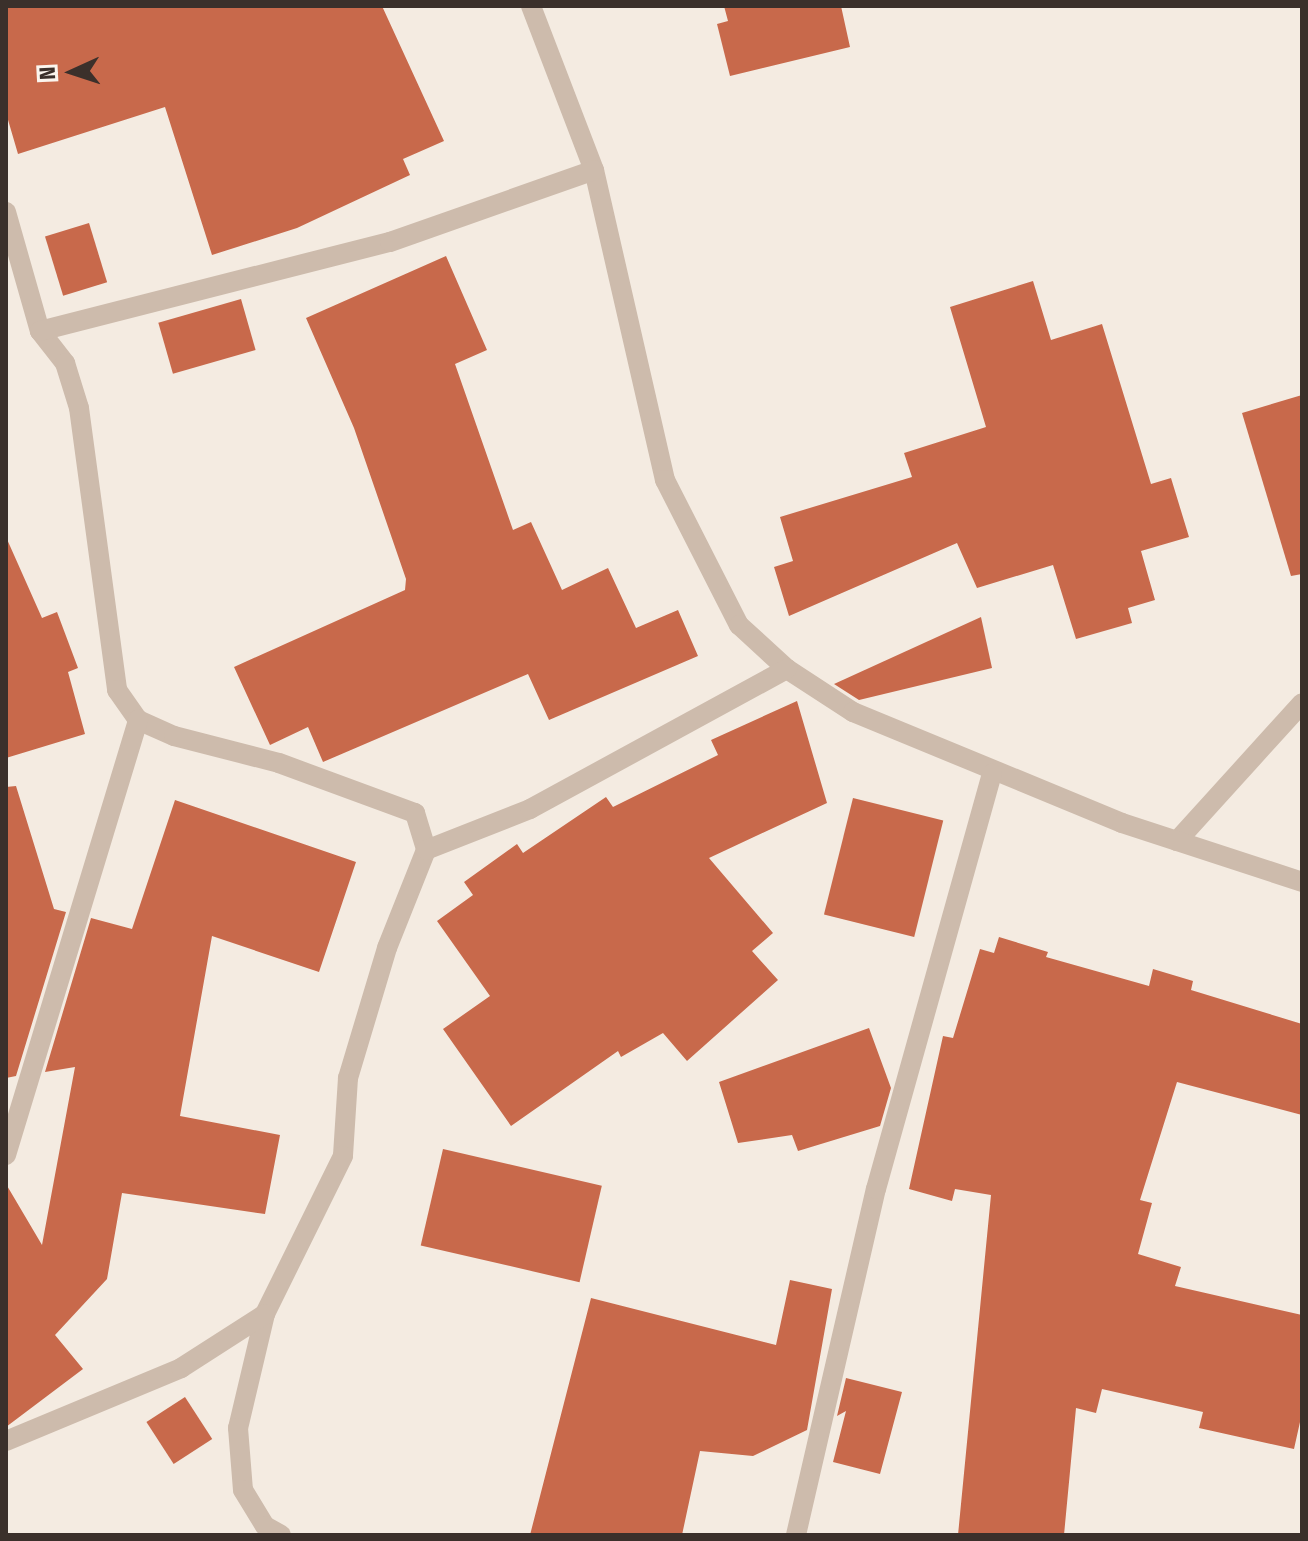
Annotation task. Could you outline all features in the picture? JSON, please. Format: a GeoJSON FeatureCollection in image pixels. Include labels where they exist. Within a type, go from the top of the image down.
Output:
{"type":"FeatureCollection","features":[{"type":"Feature","properties":{"kind":"street"},"geometry":{"type":"LineString","coordinates":[[531,6],[594,170],[665,480],[739,625],[787,669],[853,712],[992,774],[1177,841],[1302,882]]}},
{"type":"Feature","properties":{"kind":"street"},"geometry":{"type":"LineString","coordinates":[[40,331],[390,242],[594,170]]}},
{"type":"Feature","properties":{"kind":"street"},"geometry":{"type":"LineString","coordinates":[[6,212],[40,331],[65,363],[79,408],[117,690],[138,720],[415,813],[426,850],[387,948],[348,1078],[343,1156],[265,1314],[238,1428],[243,1490],[265,1526],[281,1535]]}},
{"type":"Feature","properties":{"kind":"street"},"geometry":{"type":"LineString","coordinates":[[426,850],[530,809],[787,669]]}},
{"type":"Feature","properties":{"kind":"street"},"geometry":{"type":"LineString","coordinates":[[1177,841],[1302,703]]}},
{"type":"Feature","properties":{"kind":"street"},"geometry":{"type":"LineString","coordinates":[[6,1155],[138,720]]}},
{"type":"Feature","properties":{"kind":"street"},"geometry":{"type":"LineString","coordinates":[[796,1535],[876,1189],[992,774]]}},
{"type":"Feature","properties":{"kind":"street"},"geometry":{"type":"LineString","coordinates":[[6,1441],[181,1368],[265,1314]]}},
{"type":"Feature","properties":{"kind":"building"},"geometry":{"type":"Polygon","coordinates":[[[6,6],[382,6],[444,141],[403,159],[410,175],[297,228],[212,255],[165,107],[18,154],[6,113],[6,6]]]}},
{"type":"Feature","properties":{"kind":"building"},"geometry":{"type":"Polygon","coordinates":[[[724,6],[841,6],[850,47],[730,76],[717,24],[728,21],[724,6]]]}},
{"type":"Feature","properties":{"kind":"building"},"geometry":{"type":"Polygon","coordinates":[[[89,223],[107,282],[63,296],[45,236],[89,223]]]}},
{"type":"Feature","properties":{"kind":"building"},"geometry":{"type":"Polygon","coordinates":[[[446,256],[487,350],[455,364],[513,530],[531,522],[562,590],[608,568],[636,628],[678,610],[698,656],[549,720],[528,674],[323,762],[308,727],[270,745],[234,667],[405,590],[406,579],[354,428],[306,318],[446,256]]]}},
{"type":"Feature","properties":{"kind":"building"},"geometry":{"type":"Polygon","coordinates":[[[1033,281],[1051,340],[1102,324],[1151,484],[1171,478],[1189,537],[1141,551],[1155,600],[1128,608],[1132,623],[1076,639],[1053,565],[977,588],[957,543],[789,616],[774,567],[793,561],[780,517],[912,477],[904,453],[986,427],[950,307],[1033,281]]]}},
{"type":"Feature","properties":{"kind":"building"},"geometry":{"type":"Polygon","coordinates":[[[241,299],[256,350],[173,374],[158,323],[241,299]]]}},
{"type":"Feature","properties":{"kind":"building"},"geometry":{"type":"Polygon","coordinates":[[[1302,395],[1302,574],[1291,576],[1242,413],[1302,395]]]}},
{"type":"Feature","properties":{"kind":"building"},"geometry":{"type":"Polygon","coordinates":[[[6,537],[42,618],[57,612],[78,668],[68,672],[85,734],[6,758],[6,537]]]}},
{"type":"Feature","properties":{"kind":"building"},"geometry":{"type":"Polygon","coordinates":[[[981,617],[992,668],[859,700],[834,684],[981,617]]]}},
{"type":"Feature","properties":{"kind":"building"},"geometry":{"type":"Polygon","coordinates":[[[797,701],[827,803],[709,858],[773,933],[752,951],[778,980],[687,1061],[663,1033],[621,1057],[618,1051],[511,1126],[443,1029],[490,996],[437,921],[473,895],[464,882],[517,844],[523,853],[606,797],[613,807],[718,755],[711,740],[797,701]]]}},
{"type":"Feature","properties":{"kind":"building"},"geometry":{"type":"Polygon","coordinates":[[[16,786],[54,909],[66,912],[16,1076],[6,1078],[6,787],[16,786]]]}},
{"type":"Feature","properties":{"kind":"building"},"geometry":{"type":"Polygon","coordinates":[[[853,798],[943,820],[914,937],[824,914],[853,798]]]}},
{"type":"Feature","properties":{"kind":"building"},"geometry":{"type":"Polygon","coordinates":[[[175,800],[356,862],[319,972],[212,936],[180,1116],[280,1135],[265,1214],[122,1193],[107,1279],[55,1335],[83,1369],[6,1427],[6,1184],[42,1245],[75,1067],[45,1072],[91,918],[132,929],[175,800]]]}},
{"type":"Feature","properties":{"kind":"building"},"geometry":{"type":"Polygon","coordinates":[[[999,937],[1048,952],[1046,957],[1149,986],[1153,969],[1193,981],[1191,990],[1302,1024],[1302,1115],[1177,1082],[1140,1200],[1152,1203],[1138,1254],[1181,1267],[1175,1286],[1302,1315],[1302,1413],[1294,1449],[1199,1428],[1203,1412],[1102,1389],[1096,1413],[1076,1408],[1064,1535],[958,1535],[991,1195],[955,1189],[952,1201],[909,1189],[943,1036],[953,1038],[980,949],[994,953],[999,937]]]}},
{"type":"Feature","properties":{"kind":"building"},"geometry":{"type":"Polygon","coordinates":[[[869,1028],[891,1088],[880,1126],[798,1151],[792,1135],[738,1143],[719,1082],[869,1028]]]}},
{"type":"Feature","properties":{"kind":"building"},"geometry":{"type":"Polygon","coordinates":[[[443,1149],[602,1186],[580,1282],[421,1245],[443,1149]]]}},
{"type":"Feature","properties":{"kind":"building"},"geometry":{"type":"Polygon","coordinates":[[[790,1280],[832,1289],[807,1430],[753,1456],[700,1451],[682,1535],[530,1535],[591,1298],[776,1345],[790,1280]]]}},
{"type":"Feature","properties":{"kind":"building"},"geometry":{"type":"Polygon","coordinates":[[[846,1378],[902,1392],[880,1474],[833,1462],[846,1411],[837,1416],[846,1378]]]}},
{"type":"Feature","properties":{"kind":"building"},"geometry":{"type":"Polygon","coordinates":[[[185,1397],[212,1439],[174,1464],[146,1422],[185,1397]]]}}]}
